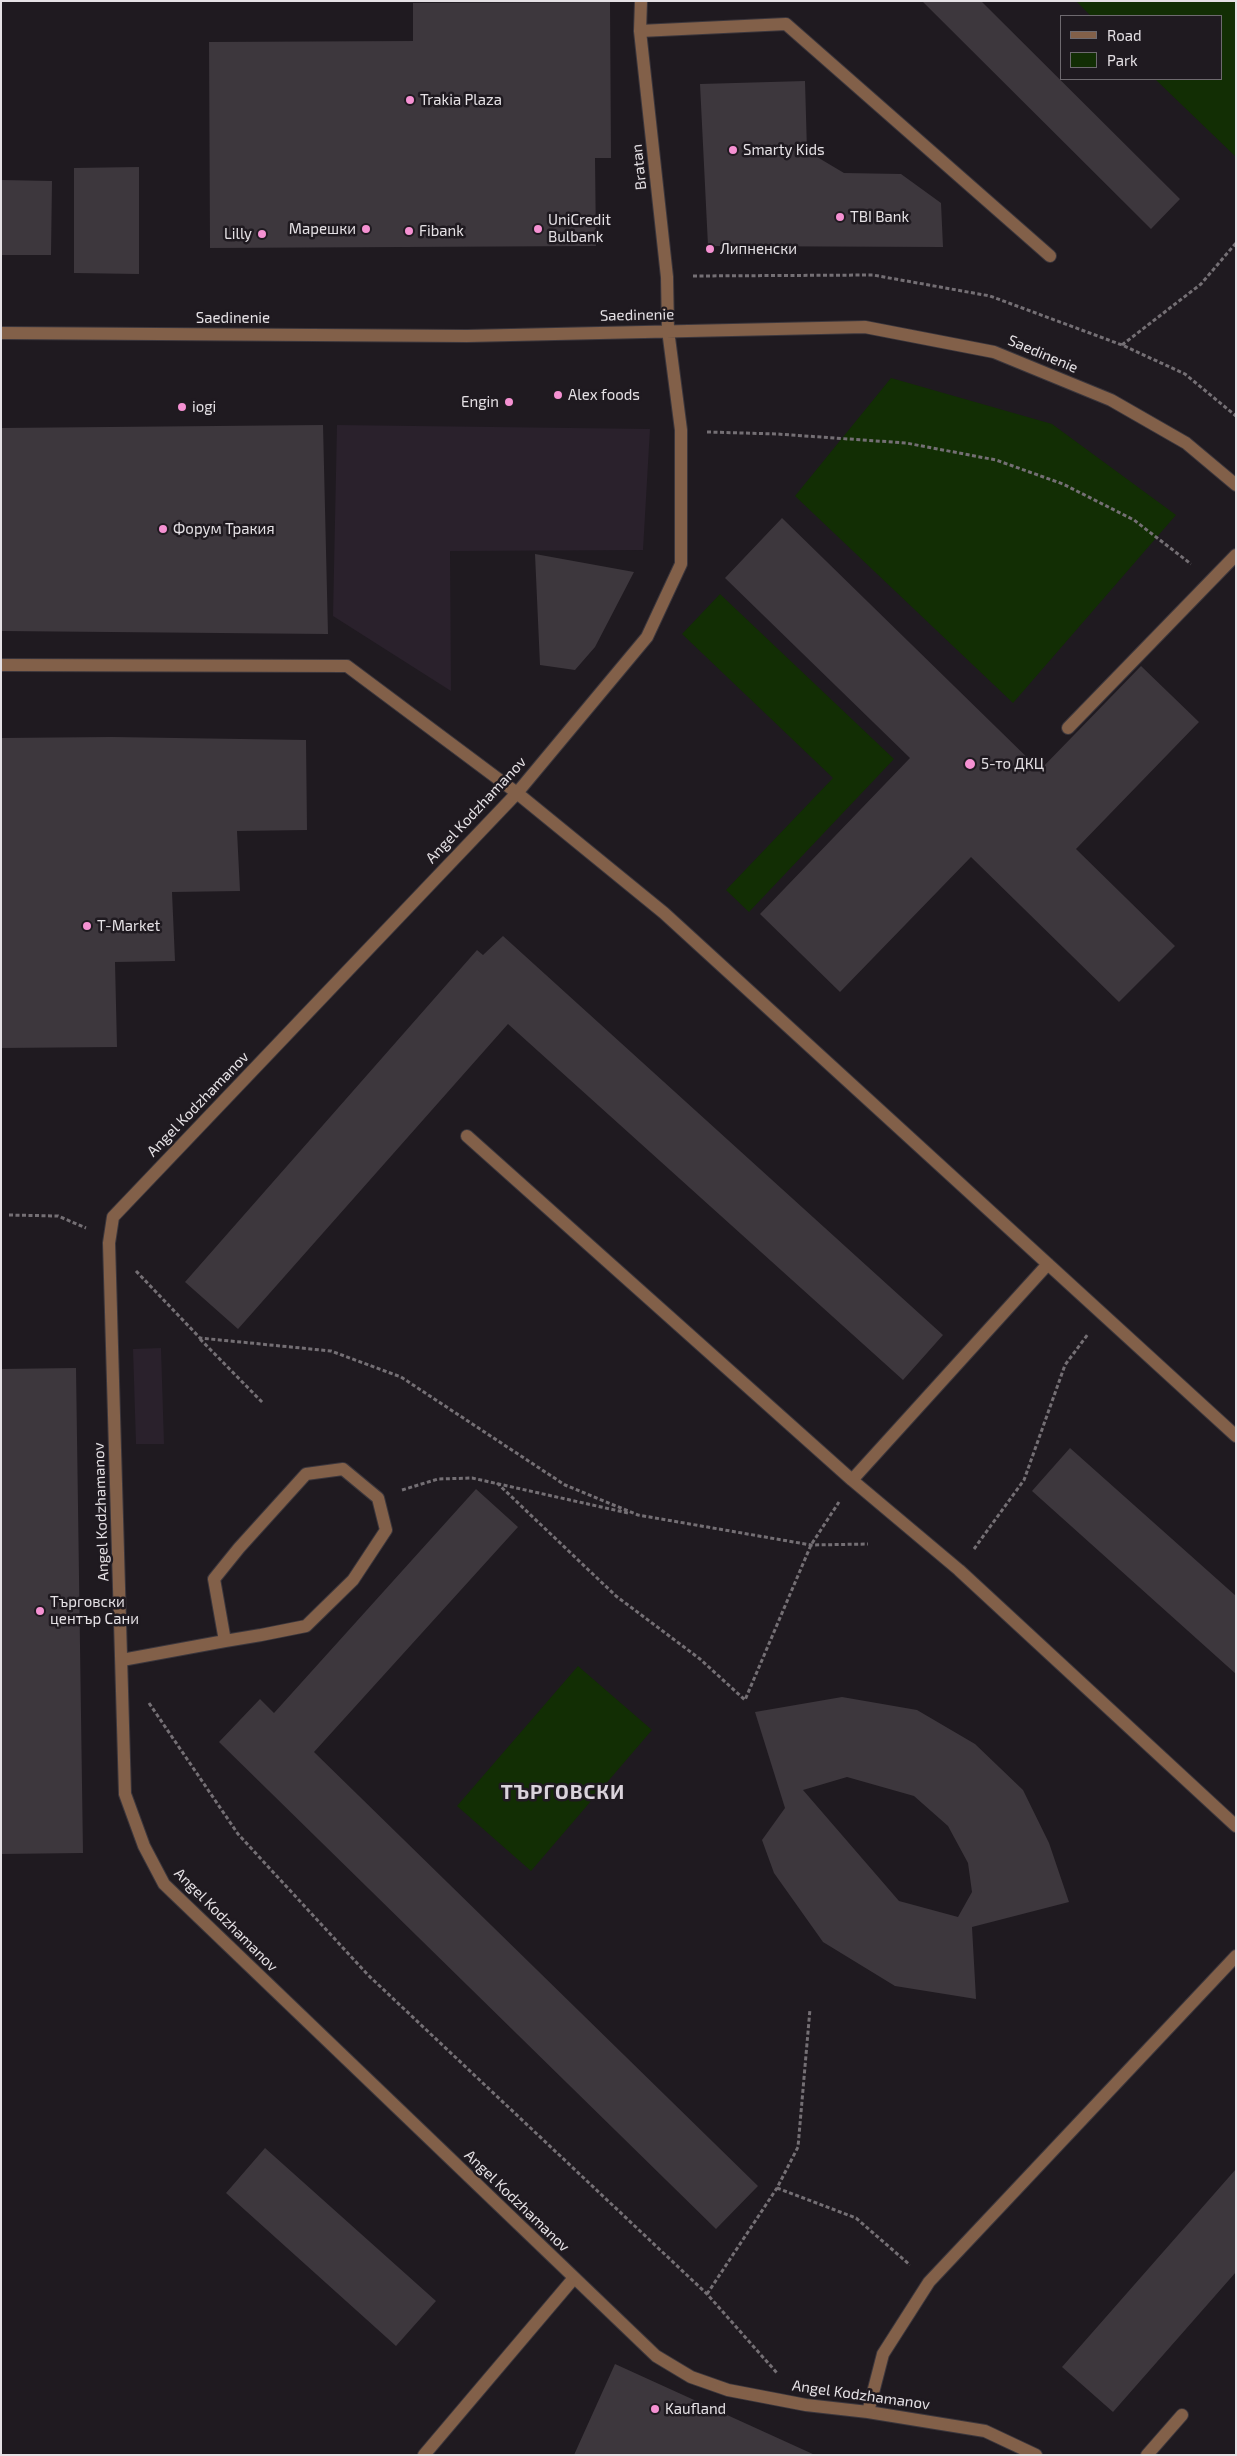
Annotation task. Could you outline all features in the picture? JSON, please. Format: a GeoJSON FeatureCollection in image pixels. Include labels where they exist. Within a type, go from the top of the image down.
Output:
{"type":"FeatureCollection","features":[{"type":"Feature","properties":{"kind":"street","name":"Bratan"},"geometry":{"type":"LineString","coordinates":[[640,1],[640,31],[667,277],[668,330]]}},
{"type":"Feature","properties":{"kind":"street"},"geometry":{"type":"LineString","coordinates":[[640,31],[786,24],[1050,256]]}},
{"type":"Feature","properties":{"kind":"street","name":"Saedinenie"},"geometry":{"type":"LineString","coordinates":[[1,333],[467,336],[865,327],[994,352],[1111,400],[1186,443],[1236,485]]}},
{"type":"Feature","properties":{"kind":"street","name":"Angel Kodzhamanov"},"geometry":{"type":"LineString","coordinates":[[668,330],[681,430],[681,564],[647,637],[517,793],[113,1217],[110,1243],[126,1794],[144,1846],[164,1884],[656,2356],[691,2377],[728,2390],[806,2405],[868,2412],[985,2431],[1036,2455]]}},
{"type":"Feature","properties":{"kind":"street"},"geometry":{"type":"LineString","coordinates":[[1068,728],[1213,581],[1236,555]]}},
{"type":"Feature","properties":{"kind":"street"},"geometry":{"type":"LineString","coordinates":[[1,665],[347,666],[517,793],[664,913],[1236,1436]]}},
{"type":"Feature","properties":{"kind":"street"},"geometry":{"type":"LineString","coordinates":[[466,1136],[852,1480],[959,1570],[1236,1826]]}},
{"type":"Feature","properties":{"kind":"street"},"geometry":{"type":"LineString","coordinates":[[852,1480],[1048,1264]]}},
{"type":"Feature","properties":{"kind":"street"},"geometry":{"type":"LineString","coordinates":[[122,1660],[225,1641],[306,1626],[353,1580],[386,1530],[378,1498],[343,1469],[306,1474],[239,1548],[214,1579],[225,1641]]}},
{"type":"Feature","properties":{"kind":"street"},"geometry":{"type":"LineString","coordinates":[[868,2412],[883,2354],[929,2282],[1236,1956]]}},
{"type":"Feature","properties":{"kind":"street"},"geometry":{"type":"LineString","coordinates":[[424,2455],[574,2278]]}},
{"type":"Feature","properties":{"kind":"street"},"geometry":{"type":"LineString","coordinates":[[1146,2455],[1182,2415]]}},
{"type":"Feature","properties":{"kind":"path"},"geometry":{"type":"LineString","coordinates":[[1122,345],[1201,284],[1236,243]]}},
{"type":"Feature","properties":{"kind":"path"},"geometry":{"type":"LineString","coordinates":[[667,277],[873,275],[990,296],[1122,345],[1185,374],[1236,416]]}},
{"type":"Feature","properties":{"kind":"path"},"geometry":{"type":"LineString","coordinates":[[681,430],[777,434],[906,443],[996,460],[1063,484],[1134,520],[1213,581]]}},
{"type":"Feature","properties":{"kind":"path"},"geometry":{"type":"LineString","coordinates":[[9,1215],[58,1216],[81,1225],[110,1243],[262,1403]]}},
{"type":"Feature","properties":{"kind":"path"},"geometry":{"type":"LineString","coordinates":[[959,1570],[1024,1480],[1065,1365],[1102,1314]]}},
{"type":"Feature","properties":{"kind":"path"},"geometry":{"type":"LineString","coordinates":[[200,1338],[331,1351],[401,1377],[565,1485],[638,1515]]}},
{"type":"Feature","properties":{"kind":"path"},"geometry":{"type":"LineString","coordinates":[[378,1498],[438,1479],[472,1478],[638,1515],[811,1545],[868,1544]]}},
{"type":"Feature","properties":{"kind":"path"},"geometry":{"type":"LineString","coordinates":[[497,1483],[616,1596],[700,1659],[745,1700],[811,1545],[852,1480]]}},
{"type":"Feature","properties":{"kind":"path"},"geometry":{"type":"LineString","coordinates":[[148,1701],[238,1834],[368,1975],[707,2294],[806,2405]]}},
{"type":"Feature","properties":{"kind":"path"},"geometry":{"type":"LineString","coordinates":[[707,2294],[777,2188],[798,2147],[810,2009]]}},
{"type":"Feature","properties":{"kind":"path"},"geometry":{"type":"LineString","coordinates":[[777,2188],[856,2218],[929,2282]]}},
{"type":"Feature","properties":{"kind":"shaded area"},"geometry":{"type":"Polygon","coordinates":[[[337,425],[650,429],[643,550],[450,551],[451,691],[333,616],[337,425]]]}},
{"type":"Feature","properties":{"kind":"shaded area"},"geometry":{"type":"Polygon","coordinates":[[[161,1348],[164,1444],[136,1444],[133,1349],[161,1348]]]}},
{"type":"Feature","properties":{"kind":"green space"},"geometry":{"type":"Polygon","coordinates":[[[1076,1],[1236,1],[1236,157],[1156,80],[1222,80],[1222,15],[1090,15],[1076,1]]]}},
{"type":"Feature","properties":{"kind":"green space"},"geometry":{"type":"Polygon","coordinates":[[[891,378],[1052,424],[1176,515],[1013,703],[795,496],[891,378]]]}},
{"type":"Feature","properties":{"kind":"green space"},"geometry":{"type":"Polygon","coordinates":[[[720,594],[894,759],[749,912],[726,890],[833,778],[682,634],[720,594]]]}},
{"type":"Feature","properties":{"kind":"green space"},"geometry":{"type":"Polygon","coordinates":[[[578,1666],[652,1730],[531,1871],[457,1806],[578,1666]]]}},
{"type":"Feature","properties":{"kind":"building"},"geometry":{"type":"Polygon","coordinates":[[[922,1],[981,1],[1180,199],[1151,229],[922,1]]]}},
{"type":"Feature","properties":{"kind":"building","name":"Trakia Plaza"},"geometry":{"type":"Polygon","coordinates":[[[610,2],[611,158],[595,158],[596,246],[210,248],[209,42],[413,41],[413,3],[610,2]]]}},
{"type":"Feature","properties":{"kind":"building"},"geometry":{"type":"Polygon","coordinates":[[[805,81],[807,151],[844,173],[901,174],[941,203],[943,247],[708,246],[700,84],[805,81]]]}},
{"type":"Feature","properties":{"kind":"building"},"geometry":{"type":"Polygon","coordinates":[[[139,167],[139,274],[74,273],[74,168],[139,167]]]}},
{"type":"Feature","properties":{"kind":"building"},"geometry":{"type":"Polygon","coordinates":[[[1,180],[52,181],[51,255],[1,255],[1,180]]]}},
{"type":"Feature","properties":{"kind":"building","name":"Форум Тракия"},"geometry":{"type":"Polygon","coordinates":[[[323,425],[328,634],[1,631],[1,428],[323,425]]]}},
{"type":"Feature","properties":{"kind":"building","name":"5-то ДКЦ"},"geometry":{"type":"Polygon","coordinates":[[[782,518],[1040,770],[1141,666],[1199,722],[1076,849],[1175,946],[1119,1002],[971,857],[840,992],[760,914],[910,758],[725,578],[782,518]]]}},
{"type":"Feature","properties":{"kind":"building"},"geometry":{"type":"Polygon","coordinates":[[[535,554],[634,572],[595,647],[575,670],[540,665],[535,554]]]}},
{"type":"Feature","properties":{"kind":"building","name":"T-Market"},"geometry":{"type":"Polygon","coordinates":[[[112,737],[306,740],[307,830],[237,831],[240,891],[172,892],[175,961],[115,962],[117,1047],[1,1048],[1,738],[112,737]]]}},
{"type":"Feature","properties":{"kind":"building"},"geometry":{"type":"Polygon","coordinates":[[[503,936],[943,1335],[903,1380],[508,1024],[238,1329],[185,1282],[477,950],[483,955],[503,936]]]}},
{"type":"Feature","properties":{"kind":"building","name":"Търговски център Сани"},"geometry":{"type":"Polygon","coordinates":[[[76,1368],[83,1853],[1,1854],[1,1369],[76,1368]]]}},
{"type":"Feature","properties":{"kind":"building"},"geometry":{"type":"Polygon","coordinates":[[[1070,1448],[1236,1596],[1236,1674],[1032,1491],[1070,1448]]]}},
{"type":"Feature","properties":{"kind":"building"},"geometry":{"type":"Polygon","coordinates":[[[476,1489],[518,1527],[314,1752],[758,2186],[716,2229],[219,1742],[260,1699],[274,1713],[476,1489]]]}},
{"type":"Feature","properties":{"kind":"building"},"geometry":{"type":"Polygon","coordinates":[[[842,1697],[917,1710],[975,1744],[1023,1790],[1049,1843],[1069,1902],[972,1927],[976,1999],[895,1986],[823,1942],[774,1873],[762,1840],[785,1808],[755,1712],[842,1697]],[[847,1777],[803,1790],[899,1901],[958,1917],[972,1892],[968,1863],[948,1826],[914,1796],[847,1777]]]}},
{"type":"Feature","properties":{"kind":"building"},"geometry":{"type":"Polygon","coordinates":[[[265,2148],[436,2301],[396,2346],[226,2193],[265,2148]]]}},
{"type":"Feature","properties":{"kind":"building"},"geometry":{"type":"Polygon","coordinates":[[[1236,2169],[1236,2272],[1113,2412],[1062,2367],[1236,2169]]]}},
{"type":"Feature","properties":{"kind":"building","name":"Kaufland"},"geometry":{"type":"Polygon","coordinates":[[[615,2364],[815,2455],[574,2455],[615,2364]]]}},
{"type":"Feature","properties":{"kind":"place","name":"Trakia Plaza"},"geometry":{"type":"Point","coordinates":[410,100]}},
{"type":"Feature","properties":{"kind":"place","name":"Smarty Kids"},"geometry":{"type":"Point","coordinates":[733,150]}},
{"type":"Feature","properties":{"kind":"place","name":"TBI Bank"},"geometry":{"type":"Point","coordinates":[840,217]}},
{"type":"Feature","properties":{"kind":"place","name":"Марешки"},"geometry":{"type":"Point","coordinates":[366,229]}},
{"type":"Feature","properties":{"kind":"place","name":"UniCredit Bulbank"},"geometry":{"type":"Point","coordinates":[538,229]}},
{"type":"Feature","properties":{"kind":"place","name":"Fibank"},"geometry":{"type":"Point","coordinates":[409,231]}},
{"type":"Feature","properties":{"kind":"place","name":"Lilly"},"geometry":{"type":"Point","coordinates":[262,234]}},
{"type":"Feature","properties":{"kind":"place","name":"Липненски"},"geometry":{"type":"Point","coordinates":[710,249]}},
{"type":"Feature","properties":{"kind":"place","name":"Alex foods"},"geometry":{"type":"Point","coordinates":[558,395]}},
{"type":"Feature","properties":{"kind":"place","name":"Engin"},"geometry":{"type":"Point","coordinates":[509,402]}},
{"type":"Feature","properties":{"kind":"place","name":"iogi"},"geometry":{"type":"Point","coordinates":[182,407]}},
{"type":"Feature","properties":{"kind":"place","name":"Форум Тракия"},"geometry":{"type":"Point","coordinates":[163,529]}},
{"type":"Feature","properties":{"kind":"place","name":"5-то ДКЦ"},"geometry":{"type":"Point","coordinates":[970,764]}},
{"type":"Feature","properties":{"kind":"place","name":"T-Market"},"geometry":{"type":"Point","coordinates":[87,926]}},
{"type":"Feature","properties":{"kind":"place","name":"Търговски център Сани"},"geometry":{"type":"Point","coordinates":[40,1611]}},
{"type":"Feature","properties":{"kind":"place","name":"Kaufland"},"geometry":{"type":"Point","coordinates":[655,2409]}},
{"type":"Feature","properties":{"kind":"district","name":"ТЪРГОВСКИ"},"geometry":{"type":"Point","coordinates":[563,1792]}}]}
